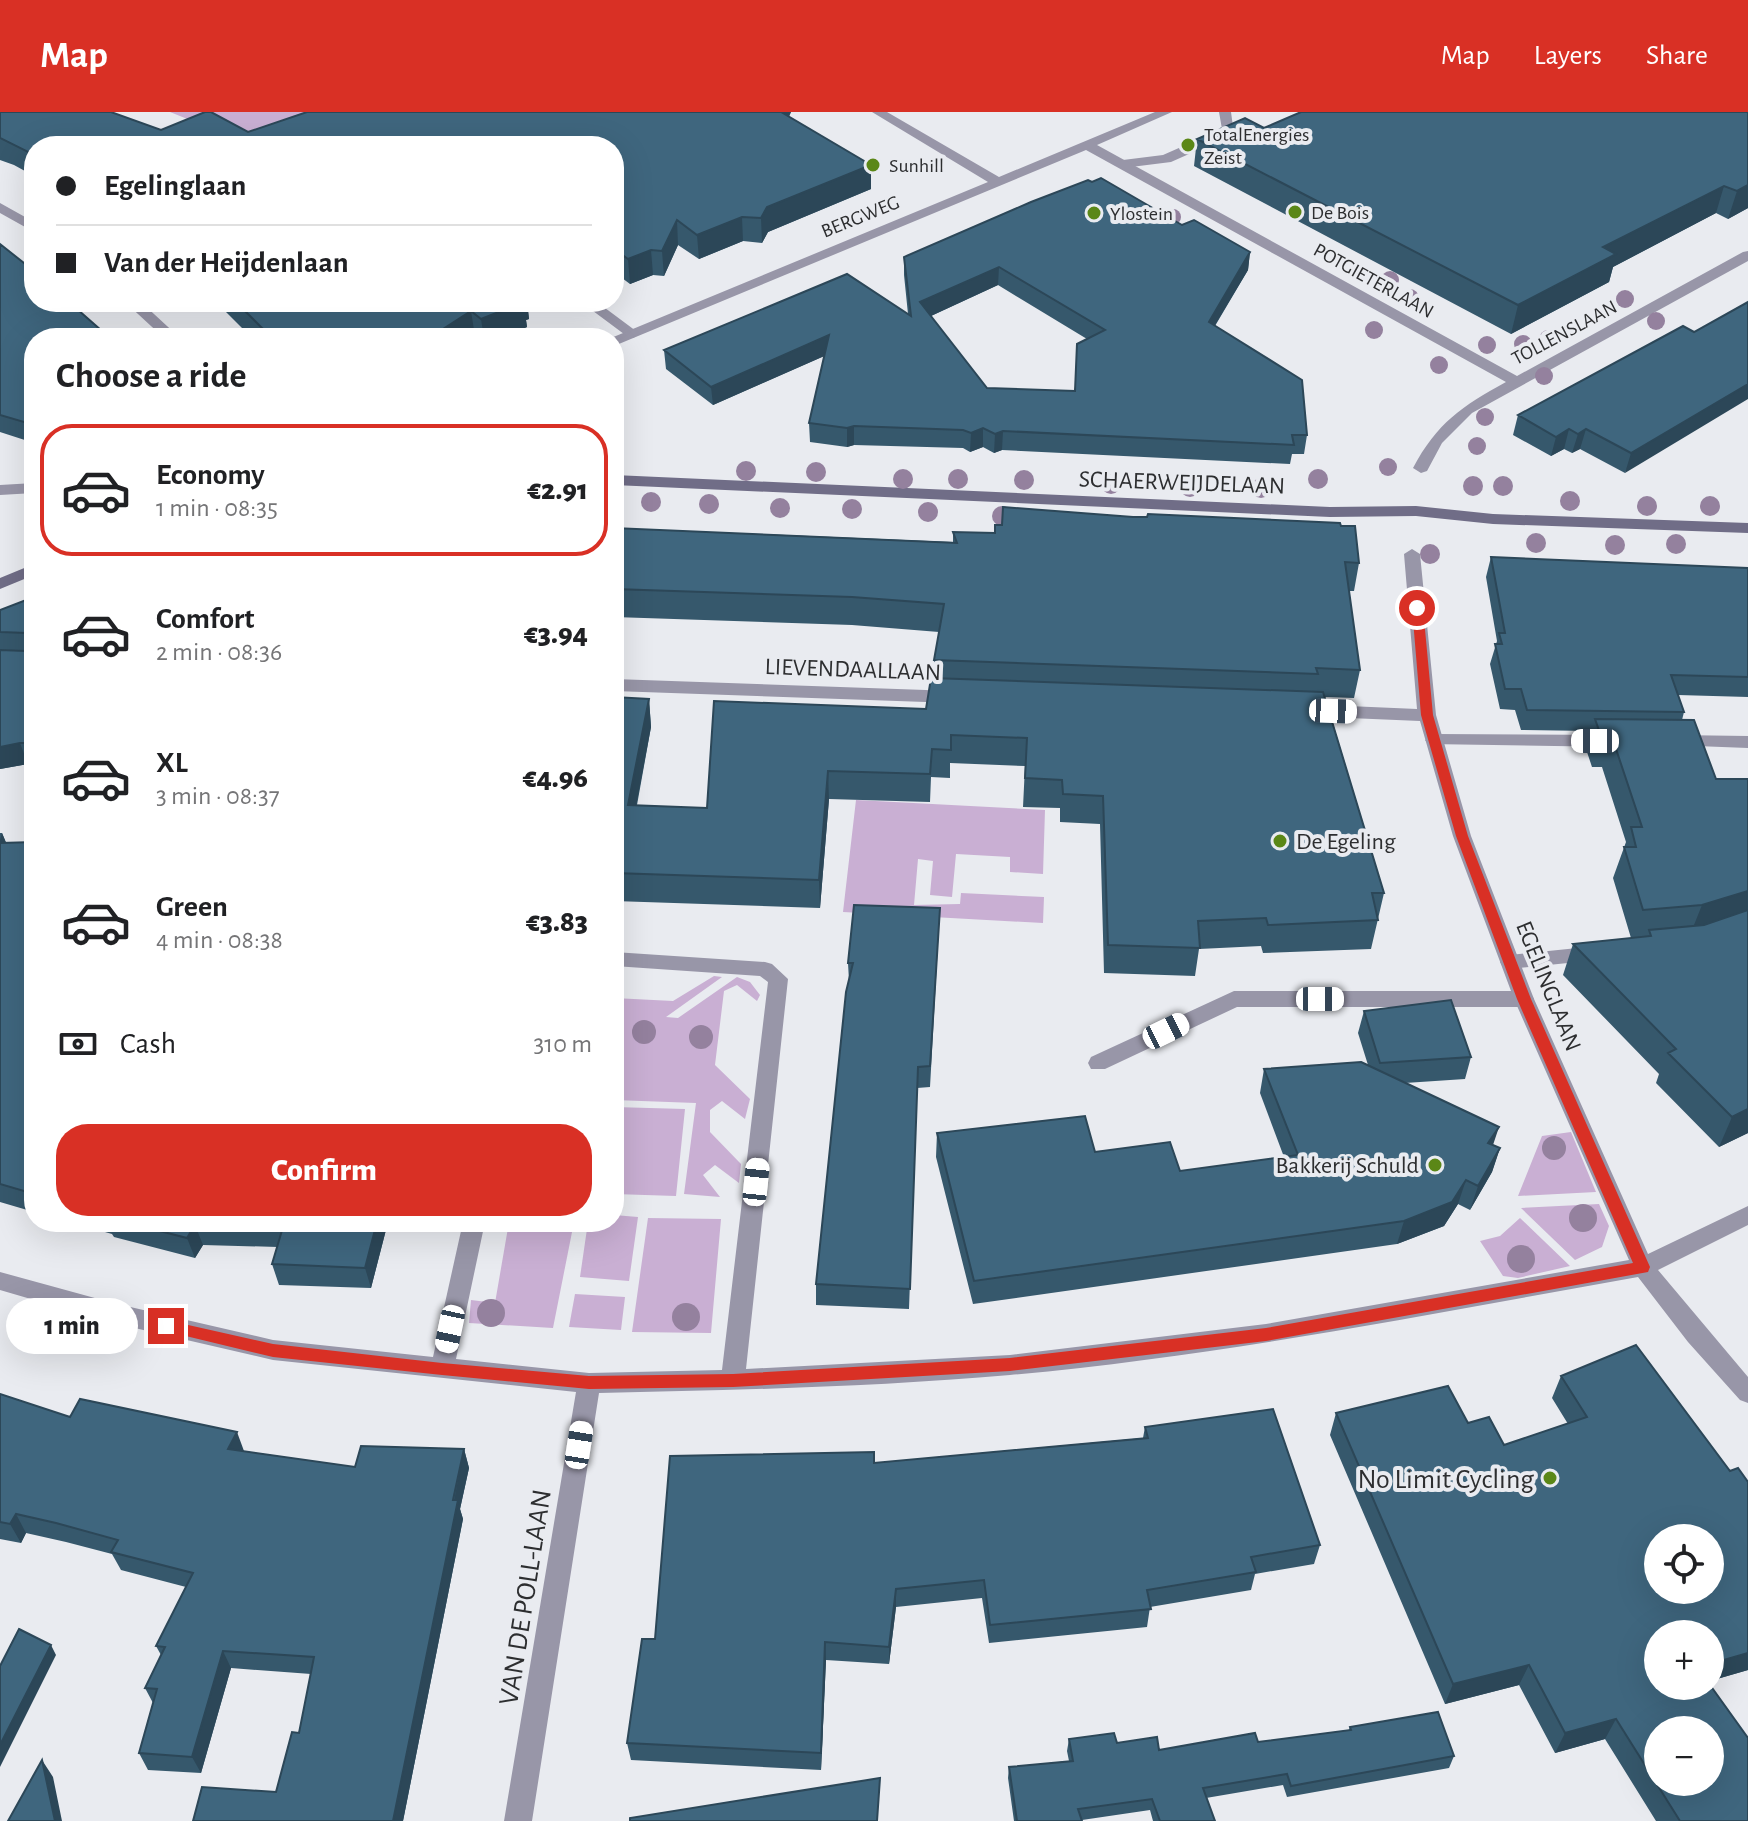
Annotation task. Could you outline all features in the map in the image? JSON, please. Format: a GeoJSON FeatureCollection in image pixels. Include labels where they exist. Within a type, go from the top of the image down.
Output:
{"type":"FeatureCollection","features":[{"type":"Feature","properties":{"kind":"street"},"geometry":{"type":"LineString","coordinates":[[878,112],[998,182]]}},
{"type":"Feature","properties":{"kind":"street","name":"BERGWEG"},"geometry":{"type":"LineString","coordinates":[[624,338],[1166,112]]}},
{"type":"Feature","properties":{"kind":"street"},"geometry":{"type":"LineString","coordinates":[[1123,164],[1166,159],[1229,131],[1225,112]]}},
{"type":"Feature","properties":{"kind":"street","name":"POTGIETERLAAN"},"geometry":{"type":"LineString","coordinates":[[1087,145],[1515,381]]}},
{"type":"Feature","properties":{"kind":"street"},"geometry":{"type":"LineString","coordinates":[[0,207],[24,222]]}},
{"type":"Feature","properties":{"kind":"street","name":"TOLLENSLAAN"},"geometry":{"type":"LineString","coordinates":[[1421,468],[1435,441],[1467,410],[1748,255]]}},
{"type":"Feature","properties":{"kind":"street"},"geometry":{"type":"LineString","coordinates":[[143,312],[162,328]]}},
{"type":"Feature","properties":{"kind":"street"},"geometry":{"type":"LineString","coordinates":[[602,312],[633,334]]}},
{"type":"Feature","properties":{"kind":"street","name":"SCHAERWEIJDELAAN"},"geometry":{"type":"LineString","coordinates":[[624,480],[1298,511],[1416,511],[1493,519],[1748,528]]}},
{"type":"Feature","properties":{"kind":"street"},"geometry":{"type":"LineString","coordinates":[[0,490],[24,489]]}},
{"type":"Feature","properties":{"kind":"street","name":"EGELINGLAAN"},"geometry":{"type":"LineString","coordinates":[[1412,554],[1427,715],[1462,836],[1524,999],[1643,1267],[1696,1335],[1748,1393]]}},
{"type":"Feature","properties":{"kind":"street"},"geometry":{"type":"LineString","coordinates":[[2,579],[24,572]]}},
{"type":"Feature","properties":{"kind":"street","name":"LIEVENDAALLAAN"},"geometry":{"type":"LineString","coordinates":[[624,685],[965,698]]}},
{"type":"Feature","properties":{"kind":"street"},"geometry":{"type":"LineString","coordinates":[[1283,709],[1427,715]]}},
{"type":"Feature","properties":{"kind":"street"},"geometry":{"type":"LineString","coordinates":[[1434,740],[1748,742]]}},
{"type":"Feature","properties":{"kind":"street"},"geometry":{"type":"LineString","coordinates":[[1510,962],[1615,952]]}},
{"type":"Feature","properties":{"kind":"street"},"geometry":{"type":"LineString","coordinates":[[624,960],[765,969],[778,979],[733,1380]]}},
{"type":"Feature","properties":{"kind":"street"},"geometry":{"type":"LineString","coordinates":[[1098,1063],[1234,999],[1524,999]]}},
{"type":"Feature","properties":{"kind":"street"},"geometry":{"type":"LineString","coordinates":[[0,1281],[113,1313],[273,1350],[589,1383],[733,1380],[1010,1365],[1266,1334],[1643,1267],[1748,1215]]}},
{"type":"Feature","properties":{"kind":"street"},"geometry":{"type":"LineString","coordinates":[[442,1369],[472,1232]]}},
{"type":"Feature","properties":{"kind":"street","name":"VAN DE POLL-LAAN"},"geometry":{"type":"LineString","coordinates":[[518,1821],[589,1383]]}},
{"type":"Feature","properties":{"kind":"shaded area"},"geometry":{"type":"Polygon","coordinates":[[[170,112],[314,112],[246,136],[230,136],[170,112]]]}},
{"type":"Feature","properties":{"kind":"shaded area"},"geometry":{"type":"Polygon","coordinates":[[[856,800],[1045,810],[1043,874],[1010,872],[1010,857],[956,854],[952,897],[930,895],[933,861],[918,859],[914,905],[960,904],[961,893],[1044,897],[1043,923],[843,912],[856,800]]]}},
{"type":"Feature","properties":{"kind":"shaded area"},"geometry":{"type":"Polygon","coordinates":[[[714,976],[722,977],[666,1017],[678,1018],[737,977],[750,982],[760,995],[757,1001],[737,985],[724,991],[715,1065],[750,1099],[745,1119],[722,1101],[710,1110],[710,1132],[741,1164],[739,1183],[715,1165],[703,1175],[720,1197],[684,1194],[696,1103],[624,1100],[624,999],[673,1001],[714,976]]]}},
{"type":"Feature","properties":{"kind":"shaded area"},"geometry":{"type":"Polygon","coordinates":[[[624,1107],[685,1109],[676,1196],[624,1194],[624,1107]]]}},
{"type":"Feature","properties":{"kind":"shaded area"},"geometry":{"type":"Polygon","coordinates":[[[1571,1132],[1596,1192],[1518,1196],[1542,1136],[1571,1132]]]}},
{"type":"Feature","properties":{"kind":"shaded area"},"geometry":{"type":"Polygon","coordinates":[[[1599,1204],[1609,1226],[1602,1247],[1575,1260],[1521,1208],[1599,1204]]]}},
{"type":"Feature","properties":{"kind":"shaded area"},"geometry":{"type":"Polygon","coordinates":[[[624,1216],[638,1217],[629,1281],[580,1277],[587,1232],[624,1232],[624,1216]]]}},
{"type":"Feature","properties":{"kind":"shaded area"},"geometry":{"type":"Polygon","coordinates":[[[648,1218],[721,1219],[711,1333],[632,1332],[648,1218]]]}},
{"type":"Feature","properties":{"kind":"shaded area"},"geometry":{"type":"Polygon","coordinates":[[[1520,1218],[1570,1266],[1518,1278],[1503,1276],[1480,1241],[1500,1236],[1520,1218]]]}},
{"type":"Feature","properties":{"kind":"shaded area"},"geometry":{"type":"Polygon","coordinates":[[[507,1232],[572,1232],[553,1328],[469,1323],[471,1300],[495,1303],[507,1232]]]}},
{"type":"Feature","properties":{"kind":"shaded area"},"geometry":{"type":"Polygon","coordinates":[[[575,1294],[625,1297],[621,1330],[569,1327],[575,1294]]]}},
{"type":"Feature","properties":{"kind":"building"},"geometry":{"type":"Polygon","coordinates":[[[0,112],[111,112],[161,130],[211,112],[248,132],[307,112],[781,112],[871,165],[767,207],[761,218],[742,217],[697,235],[677,220],[662,251],[651,250],[628,259],[624,256],[624,136],[24,136],[24,150],[0,138],[0,112]]]}},
{"type":"Feature","properties":{"kind":"building"},"geometry":{"type":"Polygon","coordinates":[[[1301,112],[1748,112],[1748,185],[1737,191],[1724,186],[1603,247],[1616,254],[1518,305],[1197,139],[1245,118],[1264,128],[1301,112]]]}},
{"type":"Feature","properties":{"kind":"building"},"geometry":{"type":"Polygon","coordinates":[[[1101,178],[1182,225],[1194,220],[1250,252],[1209,322],[1302,380],[1307,435],[1292,435],[1294,445],[1003,431],[995,434],[983,428],[971,433],[963,430],[847,428],[809,423],[829,335],[711,387],[664,350],[847,274],[911,316],[904,257],[1031,202],[1088,180],[1092,182],[1101,178]],[[999,267],[920,302],[987,388],[1075,391],[1077,344],[1105,330],[999,267]]]}},
{"type":"Feature","properties":{"kind":"building"},"geometry":{"type":"Polygon","coordinates":[[[0,244],[24,263],[24,312],[80,312],[99,328],[24,328],[24,422],[0,415],[0,244]]]}},
{"type":"Feature","properties":{"kind":"building"},"geometry":{"type":"Polygon","coordinates":[[[1748,302],[1748,384],[1631,453],[1586,429],[1578,434],[1569,429],[1556,437],[1518,415],[1683,326],[1694,332],[1748,302]]]}},
{"type":"Feature","properties":{"kind":"building"},"geometry":{"type":"Polygon","coordinates":[[[246,312],[469,312],[445,328],[262,328],[246,312]]]}},
{"type":"Feature","properties":{"kind":"building"},"geometry":{"type":"Polygon","coordinates":[[[472,312],[499,312],[481,319],[472,312]]]}},
{"type":"Feature","properties":{"kind":"building"},"geometry":{"type":"Polygon","coordinates":[[[1003,507],[1133,517],[1147,517],[1148,514],[1355,526],[1359,563],[1345,562],[1360,670],[1316,668],[1318,674],[934,660],[944,604],[852,597],[624,589],[624,528],[957,543],[953,532],[995,533],[995,525],[1002,525],[1003,507]]]}},
{"type":"Feature","properties":{"kind":"building"},"geometry":{"type":"Polygon","coordinates":[[[1491,557],[1748,568],[1748,677],[1671,675],[1684,712],[1527,710],[1521,689],[1505,689],[1495,644],[1502,644],[1499,633],[1505,633],[1491,557]]]}},
{"type":"Feature","properties":{"kind":"building"},"geometry":{"type":"Polygon","coordinates":[[[24,601],[24,633],[0,632],[0,610],[24,601]]]}},
{"type":"Feature","properties":{"kind":"building"},"geometry":{"type":"Polygon","coordinates":[[[0,650],[24,651],[24,743],[0,747],[0,650]]]}},
{"type":"Feature","properties":{"kind":"building"},"geometry":{"type":"Polygon","coordinates":[[[931,678],[1323,692],[1384,893],[1372,893],[1378,920],[1268,925],[1266,918],[1198,921],[1200,948],[1108,945],[1103,796],[1063,794],[1062,780],[1025,778],[1027,738],[951,735],[951,750],[932,749],[930,774],[828,771],[819,880],[624,873],[624,698],[649,699],[628,805],[707,808],[714,701],[926,709],[931,678]]]}},
{"type":"Feature","properties":{"kind":"building"},"geometry":{"type":"Polygon","coordinates":[[[1595,719],[1694,720],[1716,779],[1748,779],[1748,891],[1702,905],[1643,910],[1624,847],[1636,847],[1631,827],[1642,827],[1612,737],[1601,736],[1595,719]]]}},
{"type":"Feature","properties":{"kind":"building"},"geometry":{"type":"Polygon","coordinates":[[[24,842],[24,1191],[0,1184],[0,843],[24,842]]]}},
{"type":"Feature","properties":{"kind":"building"},"geometry":{"type":"Polygon","coordinates":[[[854,905],[940,908],[930,1066],[918,1067],[910,1289],[816,1284],[846,992],[853,963],[848,963],[854,905]]]}},
{"type":"Feature","properties":{"kind":"building"},"geometry":{"type":"Polygon","coordinates":[[[1748,910],[1748,1109],[1732,1117],[1668,1053],[1676,1049],[1573,944],[1651,936],[1649,930],[1704,925],[1748,910]]]}},
{"type":"Feature","properties":{"kind":"building"},"geometry":{"type":"Polygon","coordinates":[[[1451,1000],[1471,1057],[1380,1063],[1364,1011],[1451,1000]]]}},
{"type":"Feature","properties":{"kind":"building"},"geometry":{"type":"Polygon","coordinates":[[[1361,1062],[1499,1127],[1488,1143],[1500,1148],[1478,1186],[1466,1180],[1452,1202],[1404,1221],[974,1281],[937,1133],[1085,1116],[1095,1152],[1170,1142],[1180,1171],[1298,1155],[1264,1069],[1361,1062]]]}},
{"type":"Feature","properties":{"kind":"building"},"geometry":{"type":"Polygon","coordinates":[[[164,1232],[191,1232],[187,1238],[164,1232]]]}},
{"type":"Feature","properties":{"kind":"building"},"geometry":{"type":"Polygon","coordinates":[[[282,1232],[374,1232],[365,1268],[272,1264],[282,1232]]]}},
{"type":"Feature","properties":{"kind":"building"},"geometry":{"type":"Polygon","coordinates":[[[1636,1345],[1730,1471],[1738,1468],[1748,1482],[1748,1653],[1724,1660],[1724,1620],[1644,1620],[1644,1700],[1721,1700],[1748,1738],[1748,1821],[1680,1821],[1664,1796],[1724,1796],[1724,1716],[1644,1716],[1644,1764],[1616,1719],[1565,1733],[1529,1665],[1453,1684],[1336,1413],[1448,1386],[1468,1423],[1489,1417],[1504,1445],[1587,1417],[1561,1376],[1636,1345]]]}},
{"type":"Feature","properties":{"kind":"building"},"geometry":{"type":"Polygon","coordinates":[[[0,1394],[70,1417],[80,1399],[237,1432],[228,1449],[355,1467],[361,1446],[464,1449],[453,1500],[458,1500],[393,1821],[193,1821],[202,1787],[276,1792],[292,1732],[299,1733],[314,1657],[223,1651],[192,1757],[139,1753],[157,1689],[145,1688],[165,1647],[156,1646],[193,1573],[111,1552],[118,1540],[56,1523],[16,1514],[10,1524],[0,1522],[0,1394]]]}},
{"type":"Feature","properties":{"kind":"building"},"geometry":{"type":"Polygon","coordinates":[[[1273,1409],[1320,1545],[1251,1557],[1256,1572],[1147,1590],[1151,1609],[990,1625],[984,1580],[896,1589],[889,1647],[825,1642],[821,1753],[627,1743],[642,1639],[655,1639],[670,1456],[874,1452],[874,1463],[1148,1438],[1145,1427],[1273,1409]]]}},
{"type":"Feature","properties":{"kind":"building"},"geometry":{"type":"Polygon","coordinates":[[[19,1629],[51,1645],[0,1745],[0,1666],[19,1629]]]}},
{"type":"Feature","properties":{"kind":"building"},"geometry":{"type":"Polygon","coordinates":[[[1438,1712],[1454,1756],[1291,1786],[1287,1774],[1203,1788],[1215,1821],[1160,1821],[1152,1799],[1078,1809],[1082,1821],[1017,1821],[1009,1767],[1073,1761],[1069,1739],[1114,1733],[1117,1743],[1157,1737],[1159,1750],[1255,1733],[1258,1742],[1351,1730],[1350,1727],[1438,1712]]]}},
{"type":"Feature","properties":{"kind":"building"},"geometry":{"type":"Polygon","coordinates":[[[42,1760],[55,1821],[8,1821],[42,1760]]]}},
{"type":"Feature","properties":{"kind":"building"},"geometry":{"type":"Polygon","coordinates":[[[880,1778],[877,1821],[630,1821],[630,1818],[880,1778]]]}},
{"type":"Feature","properties":{"kind":"place","name":"TotalEnergies Zeist"},"geometry":{"type":"Point","coordinates":[1188,145]}},
{"type":"Feature","properties":{"kind":"place","name":"Sunhill"},"geometry":{"type":"Point","coordinates":[873,165]}},
{"type":"Feature","properties":{"kind":"place","name":"De Bois"},"geometry":{"type":"Point","coordinates":[1295,212]}},
{"type":"Feature","properties":{"kind":"place","name":"Ylostein"},"geometry":{"type":"Point","coordinates":[1094,213]}},
{"type":"Feature","properties":{"kind":"place","name":"De Egeling"},"geometry":{"type":"Point","coordinates":[1280,841]}},
{"type":"Feature","properties":{"kind":"place","name":"Bakkerij Schuld"},"geometry":{"type":"Point","coordinates":[1435,1165]}},
{"type":"Feature","properties":{"kind":"place","name":"No Limit Cycling"},"geometry":{"type":"Point","coordinates":[1550,1478]}},
{"type":"Feature","properties":{"kind":"route"},"geometry":{"type":"LineString","coordinates":[[166,1326],[273,1350],[589,1383],[733,1380],[1010,1365],[1266,1334],[1643,1267],[1524,999],[1462,836],[1427,715],[1417,608]]}}]}
